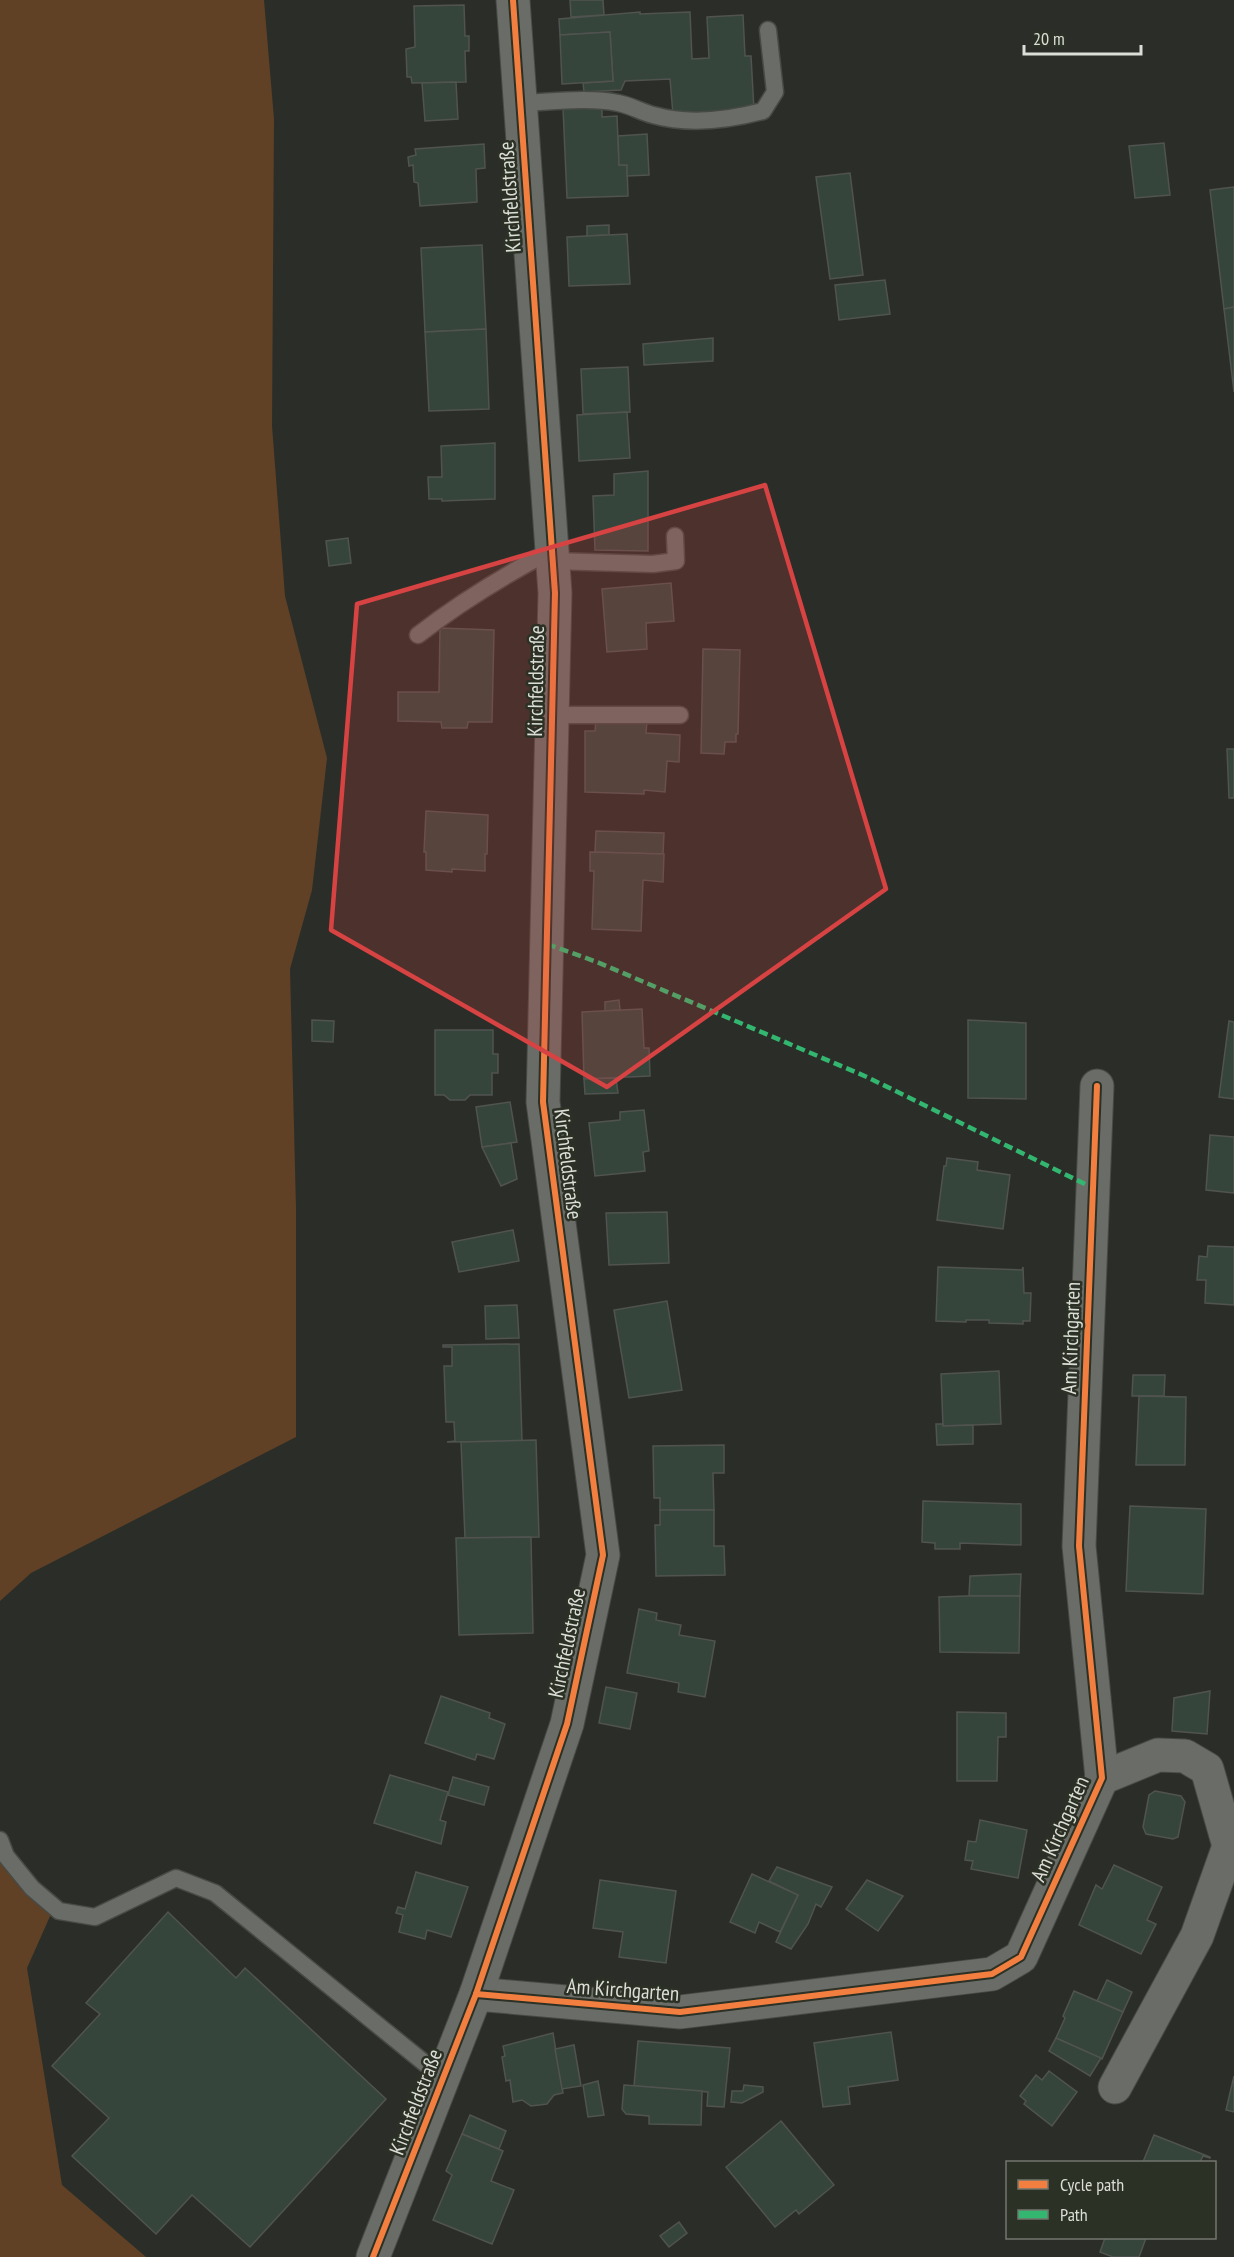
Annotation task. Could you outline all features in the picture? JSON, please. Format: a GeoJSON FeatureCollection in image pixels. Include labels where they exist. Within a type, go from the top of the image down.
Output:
{"type":"FeatureCollection","features":[{"type":"Feature","properties":{"kind":"street","name":"Kirchfeldstraße"},"geometry":{"type":"LineString","coordinates":[[373,2257],[476,1994],[567,1724],[603,1555],[543,1102],[555,593],[513,0]]}},
{"type":"Feature","properties":{"kind":"street","name":"Am Kirchgarten"},"geometry":{"type":"LineString","coordinates":[[476,1994],[681,2012],[992,1974],[1022,1957],[1102,1778],[1079,1546],[1097,1086]]}},
{"type":"Feature","properties":{"kind":"street","name":"Am Kirchgarten"},"geometry":{"type":"LineString","coordinates":[[1102,1778],[1158,1755],[1185,1756],[1207,1769],[1232,1847],[1197,1936],[1115,2087]]}},
{"type":"Feature","properties":{"kind":"lane"},"geometry":{"type":"LineString","coordinates":[[520,103],[573,101],[618,103],[655,116],[690,120],[737,118],[764,111],[775,92],[768,30]]}},
{"type":"Feature","properties":{"kind":"lane"},"geometry":{"type":"LineString","coordinates":[[418,635],[503,576],[552,556],[652,564],[676,561],[675,536]]}},
{"type":"Feature","properties":{"kind":"lane"},"geometry":{"type":"LineString","coordinates":[[552,715],[680,715]]}},
{"type":"Feature","properties":{"kind":"lane"},"geometry":{"type":"LineString","coordinates":[[0,1840],[12,1864],[32,1888],[59,1911],[96,1917],[176,1878],[215,1893],[443,2078]]}},
{"type":"Feature","properties":{"kind":"highlighted area"},"geometry":{"type":"Polygon","coordinates":[[[765,485],[886,889],[607,1087],[331,930],[357,604],[765,485]]]}},
{"type":"Feature","properties":{"kind":"shaded area"},"geometry":{"type":"Polygon","coordinates":[[[0,0],[264,0],[274,119],[272,426],[285,596],[327,758],[312,890],[290,969],[296,1208],[296,1437],[31,1573],[0,1601],[0,0]]]}},
{"type":"Feature","properties":{"kind":"shaded area"},"geometry":{"type":"Polygon","coordinates":[[[0,1838],[55,1905],[27,1968],[62,2185],[146,2257],[0,2257],[0,1838]]]}},
{"type":"Feature","properties":{"kind":"building"},"geometry":{"type":"Polygon","coordinates":[[[570,0],[603,0],[604,15],[571,17],[570,0]]]}},
{"type":"Feature","properties":{"kind":"building"},"geometry":{"type":"Polygon","coordinates":[[[464,5],[465,36],[469,36],[469,51],[465,51],[466,82],[412,83],[411,77],[407,77],[406,49],[415,47],[414,6],[464,5]]]}},
{"type":"Feature","properties":{"kind":"building"},"geometry":{"type":"Polygon","coordinates":[[[640,12],[640,14],[690,12],[692,59],[709,58],[707,17],[743,15],[745,56],[751,56],[754,110],[673,114],[670,79],[625,81],[621,90],[584,92],[583,83],[613,81],[610,32],[560,35],[559,19],[640,12]]]}},
{"type":"Feature","properties":{"kind":"building"},"geometry":{"type":"Polygon","coordinates":[[[610,32],[613,81],[562,84],[560,35],[610,32]]]}},
{"type":"Feature","properties":{"kind":"building"},"geometry":{"type":"Polygon","coordinates":[[[456,82],[458,119],[425,121],[422,83],[456,82]]]}},
{"type":"Feature","properties":{"kind":"building"},"geometry":{"type":"Polygon","coordinates":[[[602,106],[602,117],[617,116],[619,165],[627,165],[628,196],[567,198],[563,108],[602,106]]]}},
{"type":"Feature","properties":{"kind":"building"},"geometry":{"type":"Polygon","coordinates":[[[647,134],[649,175],[627,176],[627,165],[619,165],[618,136],[647,134]]]}},
{"type":"Feature","properties":{"kind":"building"},"geometry":{"type":"Polygon","coordinates":[[[1164,143],[1170,195],[1135,198],[1129,146],[1164,143]]]}},
{"type":"Feature","properties":{"kind":"building"},"geometry":{"type":"Polygon","coordinates":[[[484,144],[485,168],[476,169],[477,202],[420,206],[418,183],[414,182],[413,165],[409,166],[408,157],[416,155],[415,149],[484,144]]]}},
{"type":"Feature","properties":{"kind":"building"},"geometry":{"type":"Polygon","coordinates":[[[850,173],[863,275],[830,279],[816,177],[850,173]]]}},
{"type":"Feature","properties":{"kind":"building"},"geometry":{"type":"Polygon","coordinates":[[[1234,187],[1234,307],[1224,309],[1210,190],[1234,187]]]}},
{"type":"Feature","properties":{"kind":"building"},"geometry":{"type":"Polygon","coordinates":[[[609,225],[609,235],[587,236],[587,226],[609,225]]]}},
{"type":"Feature","properties":{"kind":"building"},"geometry":{"type":"Polygon","coordinates":[[[627,234],[630,284],[569,286],[567,237],[627,234]]]}},
{"type":"Feature","properties":{"kind":"building"},"geometry":{"type":"Polygon","coordinates":[[[482,245],[486,329],[425,332],[421,248],[482,245]]]}},
{"type":"Feature","properties":{"kind":"building"},"geometry":{"type":"Polygon","coordinates":[[[885,280],[890,314],[839,320],[835,285],[885,280]]]}},
{"type":"Feature","properties":{"kind":"building"},"geometry":{"type":"Polygon","coordinates":[[[1234,307],[1234,392],[1224,309],[1234,307]]]}},
{"type":"Feature","properties":{"kind":"building"},"geometry":{"type":"Polygon","coordinates":[[[486,329],[489,409],[429,411],[425,332],[486,329]]]}},
{"type":"Feature","properties":{"kind":"building"},"geometry":{"type":"Polygon","coordinates":[[[713,338],[713,361],[644,365],[643,344],[713,338]]]}},
{"type":"Feature","properties":{"kind":"building"},"geometry":{"type":"Polygon","coordinates":[[[628,367],[630,412],[583,414],[581,369],[628,367]]]}},
{"type":"Feature","properties":{"kind":"building"},"geometry":{"type":"Polygon","coordinates":[[[627,412],[630,458],[579,461],[577,415],[627,412]]]}},
{"type":"Feature","properties":{"kind":"building"},"geometry":{"type":"Polygon","coordinates":[[[495,443],[495,499],[442,501],[442,499],[429,499],[428,477],[442,477],[441,446],[495,443]]]}},
{"type":"Feature","properties":{"kind":"building"},"geometry":{"type":"Polygon","coordinates":[[[648,471],[648,551],[595,550],[593,496],[614,495],[614,474],[648,471]]]}},
{"type":"Feature","properties":{"kind":"building"},"geometry":{"type":"Polygon","coordinates":[[[348,538],[351,563],[329,566],[326,541],[348,538]]]}},
{"type":"Feature","properties":{"kind":"building"},"geometry":{"type":"Polygon","coordinates":[[[671,583],[674,621],[646,623],[647,649],[607,652],[602,589],[671,583]]]}},
{"type":"Feature","properties":{"kind":"building"},"geometry":{"type":"Polygon","coordinates":[[[440,628],[494,630],[492,722],[468,722],[467,728],[442,728],[441,722],[398,721],[398,692],[439,692],[440,628]]]}},
{"type":"Feature","properties":{"kind":"building"},"geometry":{"type":"Polygon","coordinates":[[[703,649],[740,650],[738,734],[736,734],[736,742],[725,742],[724,754],[701,753],[703,649]]]}},
{"type":"Feature","properties":{"kind":"building"},"geometry":{"type":"Polygon","coordinates":[[[596,720],[647,721],[646,733],[680,735],[679,762],[667,761],[665,792],[644,790],[644,794],[585,792],[585,731],[595,731],[596,720]]]}},
{"type":"Feature","properties":{"kind":"building"},"geometry":{"type":"Polygon","coordinates":[[[1227,749],[1234,749],[1234,798],[1229,798],[1227,749]]]}},
{"type":"Feature","properties":{"kind":"building"},"geometry":{"type":"Polygon","coordinates":[[[426,811],[488,815],[485,871],[426,870],[426,852],[424,852],[426,811]]]}},
{"type":"Feature","properties":{"kind":"building"},"geometry":{"type":"Polygon","coordinates":[[[596,831],[664,833],[663,854],[595,852],[596,831]]]}},
{"type":"Feature","properties":{"kind":"building"},"geometry":{"type":"Polygon","coordinates":[[[590,852],[664,854],[663,882],[643,880],[641,931],[592,929],[594,871],[590,871],[590,852]]]}},
{"type":"Feature","properties":{"kind":"building"},"geometry":{"type":"Polygon","coordinates":[[[619,1000],[620,1010],[605,1011],[605,1002],[619,1000]]]}},
{"type":"Feature","properties":{"kind":"building"},"geometry":{"type":"Polygon","coordinates":[[[642,1009],[644,1048],[649,1048],[650,1076],[584,1079],[582,1012],[642,1009]]]}},
{"type":"Feature","properties":{"kind":"building"},"geometry":{"type":"Polygon","coordinates":[[[312,1020],[334,1021],[333,1042],[312,1041],[312,1020]]]}},
{"type":"Feature","properties":{"kind":"building"},"geometry":{"type":"Polygon","coordinates":[[[968,1020],[1026,1023],[1026,1099],[968,1098],[968,1020]]]}},
{"type":"Feature","properties":{"kind":"building"},"geometry":{"type":"Polygon","coordinates":[[[1229,1021],[1234,1022],[1234,1099],[1219,1097],[1229,1021]]]}},
{"type":"Feature","properties":{"kind":"building"},"geometry":{"type":"Polygon","coordinates":[[[435,1030],[493,1030],[493,1054],[498,1054],[498,1073],[492,1073],[492,1095],[470,1095],[465,1100],[450,1100],[444,1095],[435,1095],[435,1030]]]}},
{"type":"Feature","properties":{"kind":"building"},"geometry":{"type":"Polygon","coordinates":[[[616,1078],[618,1093],[585,1094],[584,1079],[616,1078]]]}},
{"type":"Feature","properties":{"kind":"building"},"geometry":{"type":"Polygon","coordinates":[[[510,1102],[517,1142],[482,1147],[476,1107],[510,1102]]]}},
{"type":"Feature","properties":{"kind":"building"},"geometry":{"type":"Polygon","coordinates":[[[644,1110],[649,1151],[643,1152],[645,1171],[595,1176],[589,1123],[620,1120],[620,1112],[644,1110]]]}},
{"type":"Feature","properties":{"kind":"building"},"geometry":{"type":"Polygon","coordinates":[[[1210,1135],[1234,1137],[1234,1193],[1206,1190],[1210,1135]]]}},
{"type":"Feature","properties":{"kind":"building"},"geometry":{"type":"Polygon","coordinates":[[[511,1143],[517,1179],[501,1186],[482,1147],[511,1143]]]}},
{"type":"Feature","properties":{"kind":"building"},"geometry":{"type":"Polygon","coordinates":[[[947,1158],[978,1162],[977,1170],[1010,1175],[1003,1229],[937,1220],[947,1158]]]}},
{"type":"Feature","properties":{"kind":"building"},"geometry":{"type":"Polygon","coordinates":[[[667,1212],[669,1263],[609,1265],[606,1213],[667,1212]]]}},
{"type":"Feature","properties":{"kind":"building"},"geometry":{"type":"Polygon","coordinates":[[[513,1230],[519,1261],[459,1272],[452,1242],[513,1230]]]}},
{"type":"Feature","properties":{"kind":"building"},"geometry":{"type":"Polygon","coordinates":[[[1208,1246],[1234,1247],[1234,1305],[1205,1303],[1206,1280],[1197,1280],[1199,1256],[1207,1257],[1208,1246]]]}},
{"type":"Feature","properties":{"kind":"building"},"geometry":{"type":"Polygon","coordinates":[[[938,1267],[1022,1270],[1023,1267],[1024,1293],[1031,1293],[1030,1321],[1023,1321],[1023,1324],[989,1323],[989,1320],[936,1321],[938,1267]]]}},
{"type":"Feature","properties":{"kind":"building"},"geometry":{"type":"Polygon","coordinates":[[[667,1301],[682,1390],[629,1398],[614,1310],[667,1301]]]}},
{"type":"Feature","properties":{"kind":"building"},"geometry":{"type":"Polygon","coordinates":[[[517,1305],[519,1338],[486,1339],[485,1306],[517,1305]]]}},
{"type":"Feature","properties":{"kind":"building"},"geometry":{"type":"Polygon","coordinates":[[[519,1344],[522,1441],[447,1442],[455,1441],[454,1422],[446,1422],[444,1366],[452,1366],[452,1347],[443,1347],[443,1345],[519,1344]]]}},
{"type":"Feature","properties":{"kind":"building"},"geometry":{"type":"Polygon","coordinates":[[[999,1371],[1001,1424],[943,1426],[941,1374],[999,1371]]]}},
{"type":"Feature","properties":{"kind":"building"},"geometry":{"type":"Polygon","coordinates":[[[1133,1375],[1165,1375],[1164,1396],[1132,1396],[1133,1375]]]}},
{"type":"Feature","properties":{"kind":"building"},"geometry":{"type":"Polygon","coordinates":[[[1139,1396],[1186,1397],[1185,1465],[1136,1465],[1139,1396]]]}},
{"type":"Feature","properties":{"kind":"building"},"geometry":{"type":"Polygon","coordinates":[[[936,1424],[943,1424],[943,1426],[973,1425],[973,1444],[937,1445],[936,1424]]]}},
{"type":"Feature","properties":{"kind":"building"},"geometry":{"type":"Polygon","coordinates":[[[536,1440],[539,1537],[465,1538],[461,1442],[536,1440]]]}},
{"type":"Feature","properties":{"kind":"building"},"geometry":{"type":"Polygon","coordinates":[[[724,1445],[724,1473],[713,1473],[714,1510],[660,1510],[660,1498],[654,1498],[653,1446],[724,1445]]]}},
{"type":"Feature","properties":{"kind":"building"},"geometry":{"type":"Polygon","coordinates":[[[923,1501],[1021,1504],[1021,1545],[960,1543],[960,1549],[935,1549],[935,1543],[922,1542],[923,1501]]]}},
{"type":"Feature","properties":{"kind":"building"},"geometry":{"type":"Polygon","coordinates":[[[1130,1506],[1206,1509],[1203,1594],[1126,1591],[1130,1506]]]}},
{"type":"Feature","properties":{"kind":"building"},"geometry":{"type":"Polygon","coordinates":[[[660,1510],[714,1510],[714,1546],[724,1546],[725,1575],[656,1576],[655,1525],[660,1525],[660,1510]]]}},
{"type":"Feature","properties":{"kind":"building"},"geometry":{"type":"Polygon","coordinates":[[[531,1537],[533,1633],[459,1635],[456,1538],[531,1537]]]}},
{"type":"Feature","properties":{"kind":"building"},"geometry":{"type":"Polygon","coordinates":[[[1021,1574],[1020,1596],[969,1596],[970,1576],[1021,1574]]]}},
{"type":"Feature","properties":{"kind":"building"},"geometry":{"type":"Polygon","coordinates":[[[1020,1596],[1019,1653],[940,1652],[939,1597],[1020,1596]]]}},
{"type":"Feature","properties":{"kind":"building"},"geometry":{"type":"Polygon","coordinates":[[[639,1609],[657,1613],[656,1620],[681,1625],[679,1635],[715,1641],[705,1697],[678,1692],[679,1683],[627,1673],[639,1609]]]}},
{"type":"Feature","properties":{"kind":"building"},"geometry":{"type":"Polygon","coordinates":[[[606,1687],[637,1693],[630,1729],[599,1723],[606,1687]]]}},
{"type":"Feature","properties":{"kind":"building"},"geometry":{"type":"Polygon","coordinates":[[[1210,1691],[1207,1734],[1172,1731],[1174,1698],[1210,1691]]]}},
{"type":"Feature","properties":{"kind":"building"},"geometry":{"type":"Polygon","coordinates":[[[441,1696],[490,1713],[489,1718],[505,1724],[494,1759],[477,1754],[475,1760],[425,1743],[441,1696]]]}},
{"type":"Feature","properties":{"kind":"building"},"geometry":{"type":"Polygon","coordinates":[[[957,1712],[1006,1713],[1006,1737],[998,1737],[997,1781],[957,1781],[957,1712]]]}},
{"type":"Feature","properties":{"kind":"building"},"geometry":{"type":"Polygon","coordinates":[[[390,1775],[448,1792],[440,1820],[446,1822],[441,1844],[374,1823],[390,1775]]]}},
{"type":"Feature","properties":{"kind":"building"},"geometry":{"type":"Polygon","coordinates":[[[453,1777],[489,1787],[484,1805],[448,1795],[453,1777]]]}},
{"type":"Feature","properties":{"kind":"building"},"geometry":{"type":"Polygon","coordinates":[[[1155,1791],[1181,1796],[1185,1802],[1178,1837],[1173,1839],[1146,1834],[1143,1827],[1149,1795],[1155,1791]]]}},
{"type":"Feature","properties":{"kind":"building"},"geometry":{"type":"Polygon","coordinates":[[[980,1820],[1027,1830],[1018,1878],[971,1869],[973,1861],[965,1860],[968,1841],[976,1842],[980,1820]]]}},
{"type":"Feature","properties":{"kind":"building"},"geometry":{"type":"Polygon","coordinates":[[[1114,1865],[1162,1887],[1147,1920],[1156,1924],[1141,1954],[1079,1925],[1096,1885],[1102,1889],[1114,1865]]]}},
{"type":"Feature","properties":{"kind":"building"},"geometry":{"type":"Polygon","coordinates":[[[777,1867],[832,1887],[821,1907],[816,1904],[808,1924],[791,1949],[776,1942],[798,1895],[769,1881],[777,1867]]]}},
{"type":"Feature","properties":{"kind":"building"},"geometry":{"type":"Polygon","coordinates":[[[416,1872],[468,1887],[451,1937],[427,1930],[425,1939],[399,1932],[403,1915],[396,1913],[398,1907],[405,1909],[416,1872]]]}},
{"type":"Feature","properties":{"kind":"building"},"geometry":{"type":"Polygon","coordinates":[[[752,1874],[798,1895],[780,1932],[759,1922],[755,1933],[730,1922],[752,1874]]]}},
{"type":"Feature","properties":{"kind":"building"},"geometry":{"type":"Polygon","coordinates":[[[600,1880],[676,1891],[666,1963],[619,1957],[623,1932],[593,1928],[600,1880]]]}},
{"type":"Feature","properties":{"kind":"building"},"geometry":{"type":"Polygon","coordinates":[[[867,1880],[903,1896],[878,1931],[846,1909],[867,1880]]]}},
{"type":"Feature","properties":{"kind":"building"},"geometry":{"type":"Polygon","coordinates":[[[168,1912],[236,1978],[245,1968],[386,2099],[250,2247],[192,2195],[156,2234],[72,2156],[109,2118],[52,2066],[100,2014],[86,2003],[168,1912]]]}},
{"type":"Feature","properties":{"kind":"building"},"geometry":{"type":"Polygon","coordinates":[[[1107,1980],[1132,1992],[1123,2012],[1097,2001],[1107,1980]]]}},
{"type":"Feature","properties":{"kind":"building"},"geometry":{"type":"Polygon","coordinates":[[[1074,1991],[1123,2012],[1102,2059],[1056,2038],[1074,1991]]]}},
{"type":"Feature","properties":{"kind":"building"},"geometry":{"type":"Polygon","coordinates":[[[891,2032],[898,2080],[848,2087],[850,2104],[823,2107],[814,2043],[891,2032]]]}},
{"type":"Feature","properties":{"kind":"building"},"geometry":{"type":"Polygon","coordinates":[[[553,2033],[563,2093],[554,2095],[547,2104],[531,2106],[522,2100],[513,2102],[510,2080],[506,2081],[502,2057],[505,2056],[503,2046],[553,2033]]]}},
{"type":"Feature","properties":{"kind":"building"},"geometry":{"type":"Polygon","coordinates":[[[1056,2038],[1101,2058],[1090,2076],[1049,2051],[1056,2038]]]}},
{"type":"Feature","properties":{"kind":"building"},"geometry":{"type":"Polygon","coordinates":[[[638,2041],[730,2048],[724,2107],[707,2106],[708,2092],[634,2086],[638,2041]]]}},
{"type":"Feature","properties":{"kind":"building"},"geometry":{"type":"Polygon","coordinates":[[[574,2045],[581,2086],[562,2089],[555,2049],[574,2045]]]}},
{"type":"Feature","properties":{"kind":"building"},"geometry":{"type":"Polygon","coordinates":[[[1049,2071],[1077,2092],[1052,2126],[1024,2104],[1026,2101],[1020,2096],[1036,2075],[1042,2080],[1049,2071]]]}},
{"type":"Feature","properties":{"kind":"building"},"geometry":{"type":"Polygon","coordinates":[[[1234,2076],[1234,2112],[1226,2110],[1234,2076]]]}},
{"type":"Feature","properties":{"kind":"building"},"geometry":{"type":"Polygon","coordinates":[[[598,2081],[604,2115],[588,2117],[583,2085],[598,2081]]]}},
{"type":"Feature","properties":{"kind":"building"},"geometry":{"type":"Polygon","coordinates":[[[624,2085],[702,2091],[701,2125],[649,2124],[649,2116],[626,2114],[622,2109],[624,2085]]]}},
{"type":"Feature","properties":{"kind":"building"},"geometry":{"type":"Polygon","coordinates":[[[744,2085],[763,2087],[763,2092],[742,2103],[731,2102],[732,2091],[743,2091],[744,2085]]]}},
{"type":"Feature","properties":{"kind":"building"},"geometry":{"type":"Polygon","coordinates":[[[470,2115],[506,2131],[499,2149],[462,2134],[470,2115]]]}},
{"type":"Feature","properties":{"kind":"building"},"geometry":{"type":"Polygon","coordinates":[[[781,2121],[834,2185],[799,2214],[796,2210],[775,2227],[726,2167],[781,2121]]]}},
{"type":"Feature","properties":{"kind":"building"},"geometry":{"type":"Polygon","coordinates":[[[462,2134],[503,2151],[491,2181],[514,2190],[492,2244],[433,2220],[452,2175],[446,2171],[462,2134]]]}},
{"type":"Feature","properties":{"kind":"building"},"geometry":{"type":"Polygon","coordinates":[[[1154,2135],[1210,2157],[1203,2156],[1200,2161],[1143,2161],[1154,2135]]]}},
{"type":"Feature","properties":{"kind":"building"},"geometry":{"type":"Polygon","coordinates":[[[679,2222],[687,2233],[669,2247],[660,2236],[679,2222]]]}},
{"type":"Feature","properties":{"kind":"building"},"geometry":{"type":"Polygon","coordinates":[[[1105,2239],[1146,2239],[1139,2257],[1113,2257],[1100,2252],[1105,2239]]]}},
{"type":"Feature","properties":{"kind":"marked path"},"geometry":{"type":"LineString","coordinates":[[547,944],[597,962],[867,1077],[1093,1188]]}},
{"type":"Feature","properties":{"kind":"cycle path"},"geometry":{"type":"LineString","coordinates":[[373,2257],[476,1994],[567,1724],[603,1555],[543,1102],[555,593],[513,0]]}},
{"type":"Feature","properties":{"kind":"cycle path"},"geometry":{"type":"LineString","coordinates":[[476,1994],[680,2012],[992,1974],[1021,1957],[1102,1778],[1079,1546],[1097,1086]]}}]}
